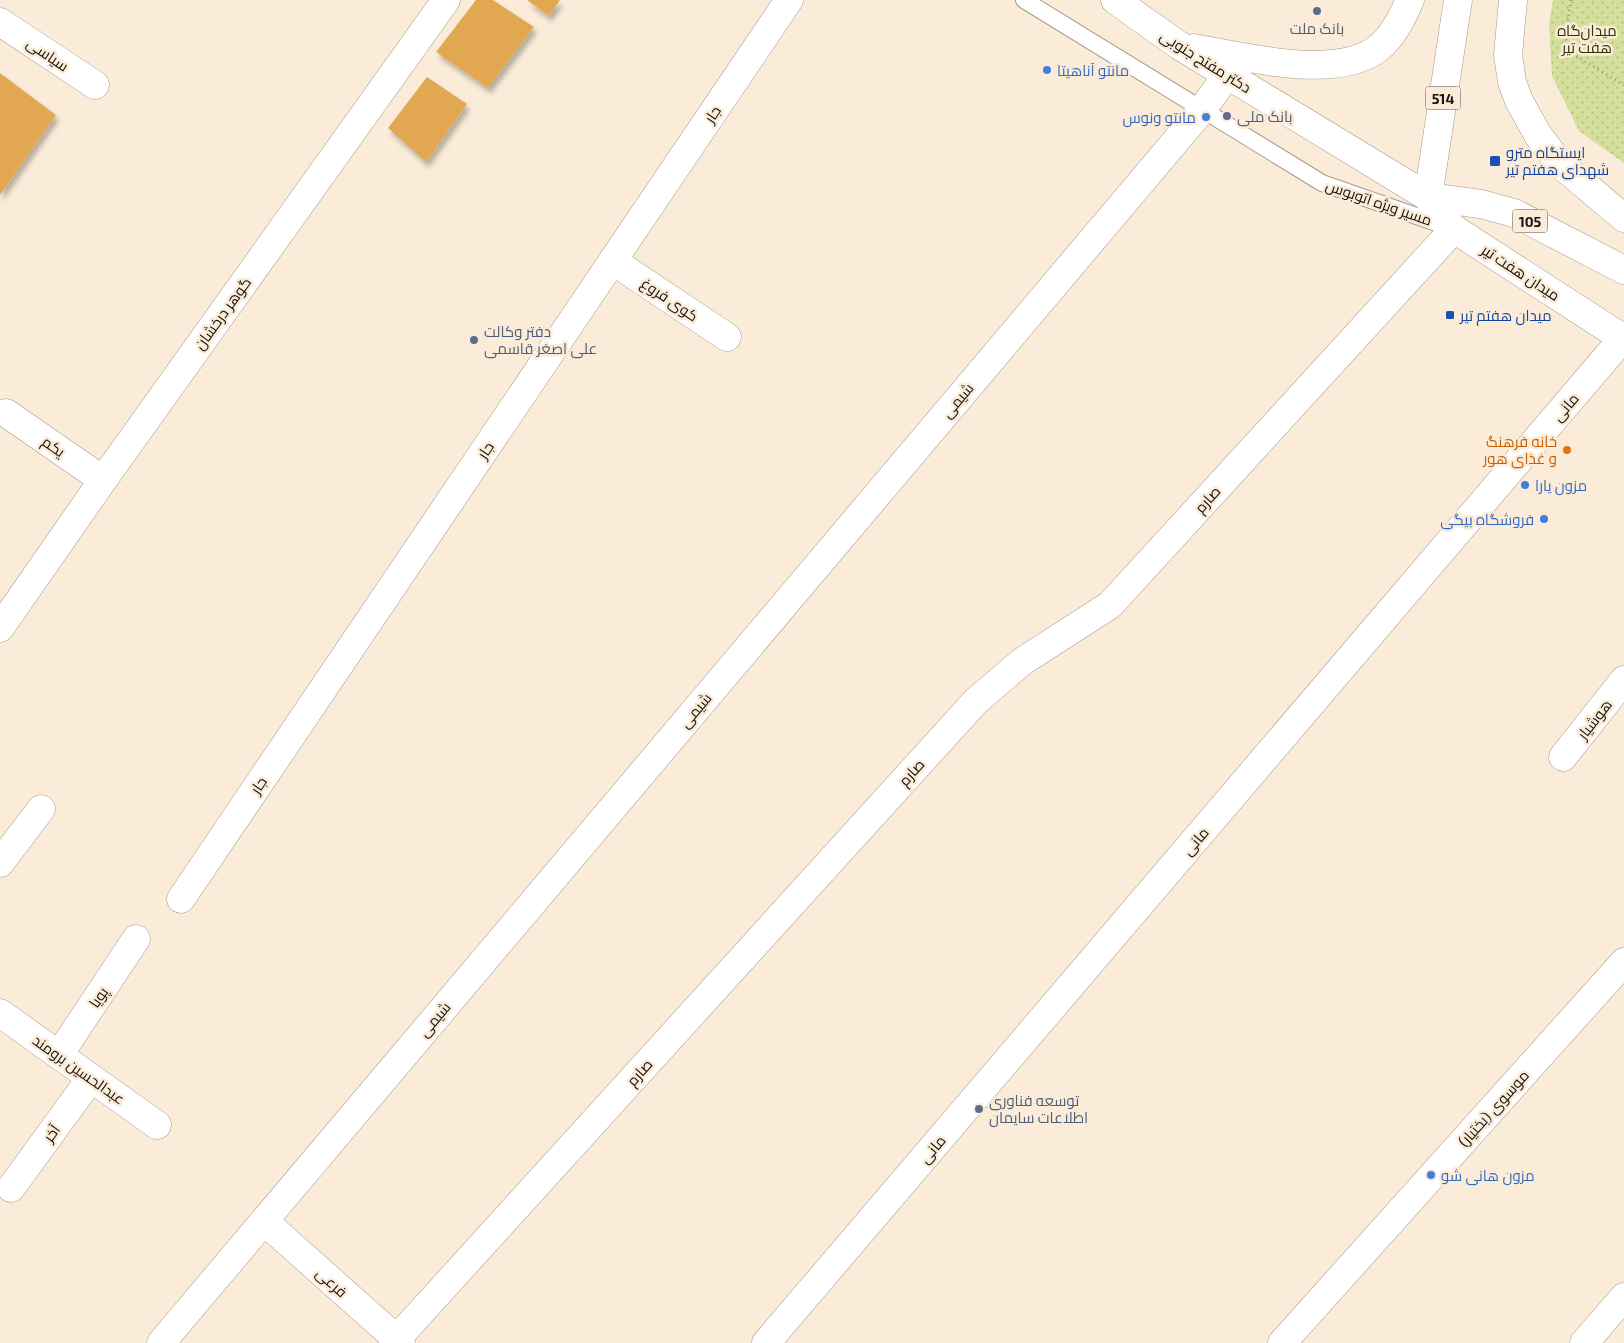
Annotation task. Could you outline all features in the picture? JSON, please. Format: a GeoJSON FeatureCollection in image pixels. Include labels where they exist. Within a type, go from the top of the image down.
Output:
{"type":"FeatureCollection","features":[{"type":"Feature","properties":{"kind":"street","name":"گوهر درخشان"},"geometry":{"type":"LineString","coordinates":[[0,628],[103,480],[446,0]]}},
{"type":"Feature","properties":{"kind":"street","name":"جار"},"geometry":{"type":"LineString","coordinates":[[181,899],[789,0]]}},
{"type":"Feature","properties":{"kind":"street","name":"دکتر مفتح جنوبی"},"geometry":{"type":"LineString","coordinates":[[1114,0],[1180,46],[1428,197]]}},
{"type":"Feature","properties":{"kind":"street"},"geometry":{"type":"LineString","coordinates":[[1180,46],[1311,65],[1357,59],[1381,46],[1398,24],[1410,0]]}},
{"type":"Feature","properties":{"kind":"street","name":"514"},"geometry":{"type":"LineString","coordinates":[[1428,197],[1458,0]]}},
{"type":"Feature","properties":{"kind":"street"},"geometry":{"type":"LineString","coordinates":[[1513,0],[1508,55],[1512,82],[1519,101],[1538,135],[1560,164],[1624,218]]}},
{"type":"Feature","properties":{"kind":"street","name":"سیاسی"},"geometry":{"type":"LineString","coordinates":[[0,22],[95,85]]}},
{"type":"Feature","properties":{"kind":"street","name":"شیمی"},"geometry":{"type":"LineString","coordinates":[[161,1343],[1202,110],[1227,75]]}},
{"type":"Feature","properties":{"kind":"street","name":"میدان هفت تیر"},"geometry":{"type":"LineString","coordinates":[[1428,197],[1437,213],[1454,228],[1624,339]]}},
{"type":"Feature","properties":{"kind":"street","name":"105"},"geometry":{"type":"LineString","coordinates":[[1428,197],[1482,204],[1514,213],[1624,270]]}},
{"type":"Feature","properties":{"kind":"street","name":"صارم"},"geometry":{"type":"LineString","coordinates":[[397,1342],[976,701],[1023,661],[1110,605],[1454,228]]}},
{"type":"Feature","properties":{"kind":"street","name":"کوی فروغ"},"geometry":{"type":"LineString","coordinates":[[613,260],[727,337]]}},
{"type":"Feature","properties":{"kind":"street","name":"مانی"},"geometry":{"type":"LineString","coordinates":[[766,1343],[1624,339]]}},
{"type":"Feature","properties":{"kind":"street","name":"یکم"},"geometry":{"type":"LineString","coordinates":[[6,413],[103,480]]}},
{"type":"Feature","properties":{"kind":"street","name":"هوشیار"},"geometry":{"type":"LineString","coordinates":[[1563,757],[1624,680]]}},
{"type":"Feature","properties":{"kind":"street"},"geometry":{"type":"LineString","coordinates":[[0,863],[41,809]]}},
{"type":"Feature","properties":{"kind":"street","name":"پویا"},"geometry":{"type":"LineString","coordinates":[[59,1055],[136,939]]}},
{"type":"Feature","properties":{"kind":"street","name":"موسوی (بختیار)"},"geometry":{"type":"LineString","coordinates":[[1282,1343],[1624,962]]}},
{"type":"Feature","properties":{"kind":"street","name":"عبدالحسین برومند"},"geometry":{"type":"LineString","coordinates":[[1,1016],[157,1124]]}},
{"type":"Feature","properties":{"kind":"street","name":"آخر"},"geometry":{"type":"LineString","coordinates":[[11,1188],[91,1078]]}},
{"type":"Feature","properties":{"kind":"street","name":"فرعی"},"geometry":{"type":"LineString","coordinates":[[264,1221],[397,1342]]}},
{"type":"Feature","properties":{"kind":"street"},"geometry":{"type":"LineString","coordinates":[[1590,1341],[1624,1298]]}},
{"type":"Feature","properties":{"kind":"lane","name":"مسیر ویژه اتوبوس"},"geometry":{"type":"LineString","coordinates":[[1024,0],[1322,183],[1454,228]]}},
{"type":"Feature","properties":{"kind":"path"},"geometry":{"type":"LineString","coordinates":[[1571,0],[1565,38],[1576,56],[1624,85]]}},
{"type":"Feature","properties":{"kind":"green space","name":"میدان‌گاه هفت تیر"},"geometry":{"type":"Polygon","coordinates":[[[1553,0],[1624,0],[1624,163],[1579,131],[1552,76],[1549,24],[1553,0]]]}},
{"type":"Feature","properties":{"kind":"building"},"geometry":{"type":"Polygon","coordinates":[[[476,0],[493,0],[534,27],[488,88],[436,52],[476,0]]]}},
{"type":"Feature","properties":{"kind":"building"},"geometry":{"type":"Polygon","coordinates":[[[527,0],[560,0],[549,16],[527,0]]]}},
{"type":"Feature","properties":{"kind":"building"},"geometry":{"type":"Polygon","coordinates":[[[0,73],[56,115],[0,195],[0,73]]]}},
{"type":"Feature","properties":{"kind":"building"},"geometry":{"type":"Polygon","coordinates":[[[427,77],[467,104],[426,162],[388,128],[427,77]]]}},
{"type":"Feature","properties":{"kind":"place","name":"بانک ملت"},"geometry":{"type":"Point","coordinates":[1317,11]}},
{"type":"Feature","properties":{"kind":"place","name":"مانتو آناهیتا"},"geometry":{"type":"Point","coordinates":[1047,70]}},
{"type":"Feature","properties":{"kind":"place","name":"بانک ملی"},"geometry":{"type":"Point","coordinates":[1227,116]}},
{"type":"Feature","properties":{"kind":"place","name":"مانتو ونوس"},"geometry":{"type":"Point","coordinates":[1206,117]}},
{"type":"Feature","properties":{"kind":"place","name":"ایستگاه مترو شهدای هفتم تیر"},"geometry":{"type":"Point","coordinates":[1495,161]}},
{"type":"Feature","properties":{"kind":"place","name":"میدان هفتم تیر"},"geometry":{"type":"Point","coordinates":[1450,315]}},
{"type":"Feature","properties":{"kind":"place","name":"دفتر وکالت علی اصغر قاسمی"},"geometry":{"type":"Point","coordinates":[474,340]}},
{"type":"Feature","properties":{"kind":"place","name":"خانه فرهنگ و غذای هور"},"geometry":{"type":"Point","coordinates":[1567,450]}},
{"type":"Feature","properties":{"kind":"place","name":"مزون یارا"},"geometry":{"type":"Point","coordinates":[1525,485]}},
{"type":"Feature","properties":{"kind":"place","name":"فروشگاه بیگی"},"geometry":{"type":"Point","coordinates":[1544,519]}},
{"type":"Feature","properties":{"kind":"place","name":"توسعه فناوری اطلاعات سایمان"},"geometry":{"type":"Point","coordinates":[979,1109]}},
{"type":"Feature","properties":{"kind":"place","name":"مزون هانی شو"},"geometry":{"type":"Point","coordinates":[1431,1175]}}]}
